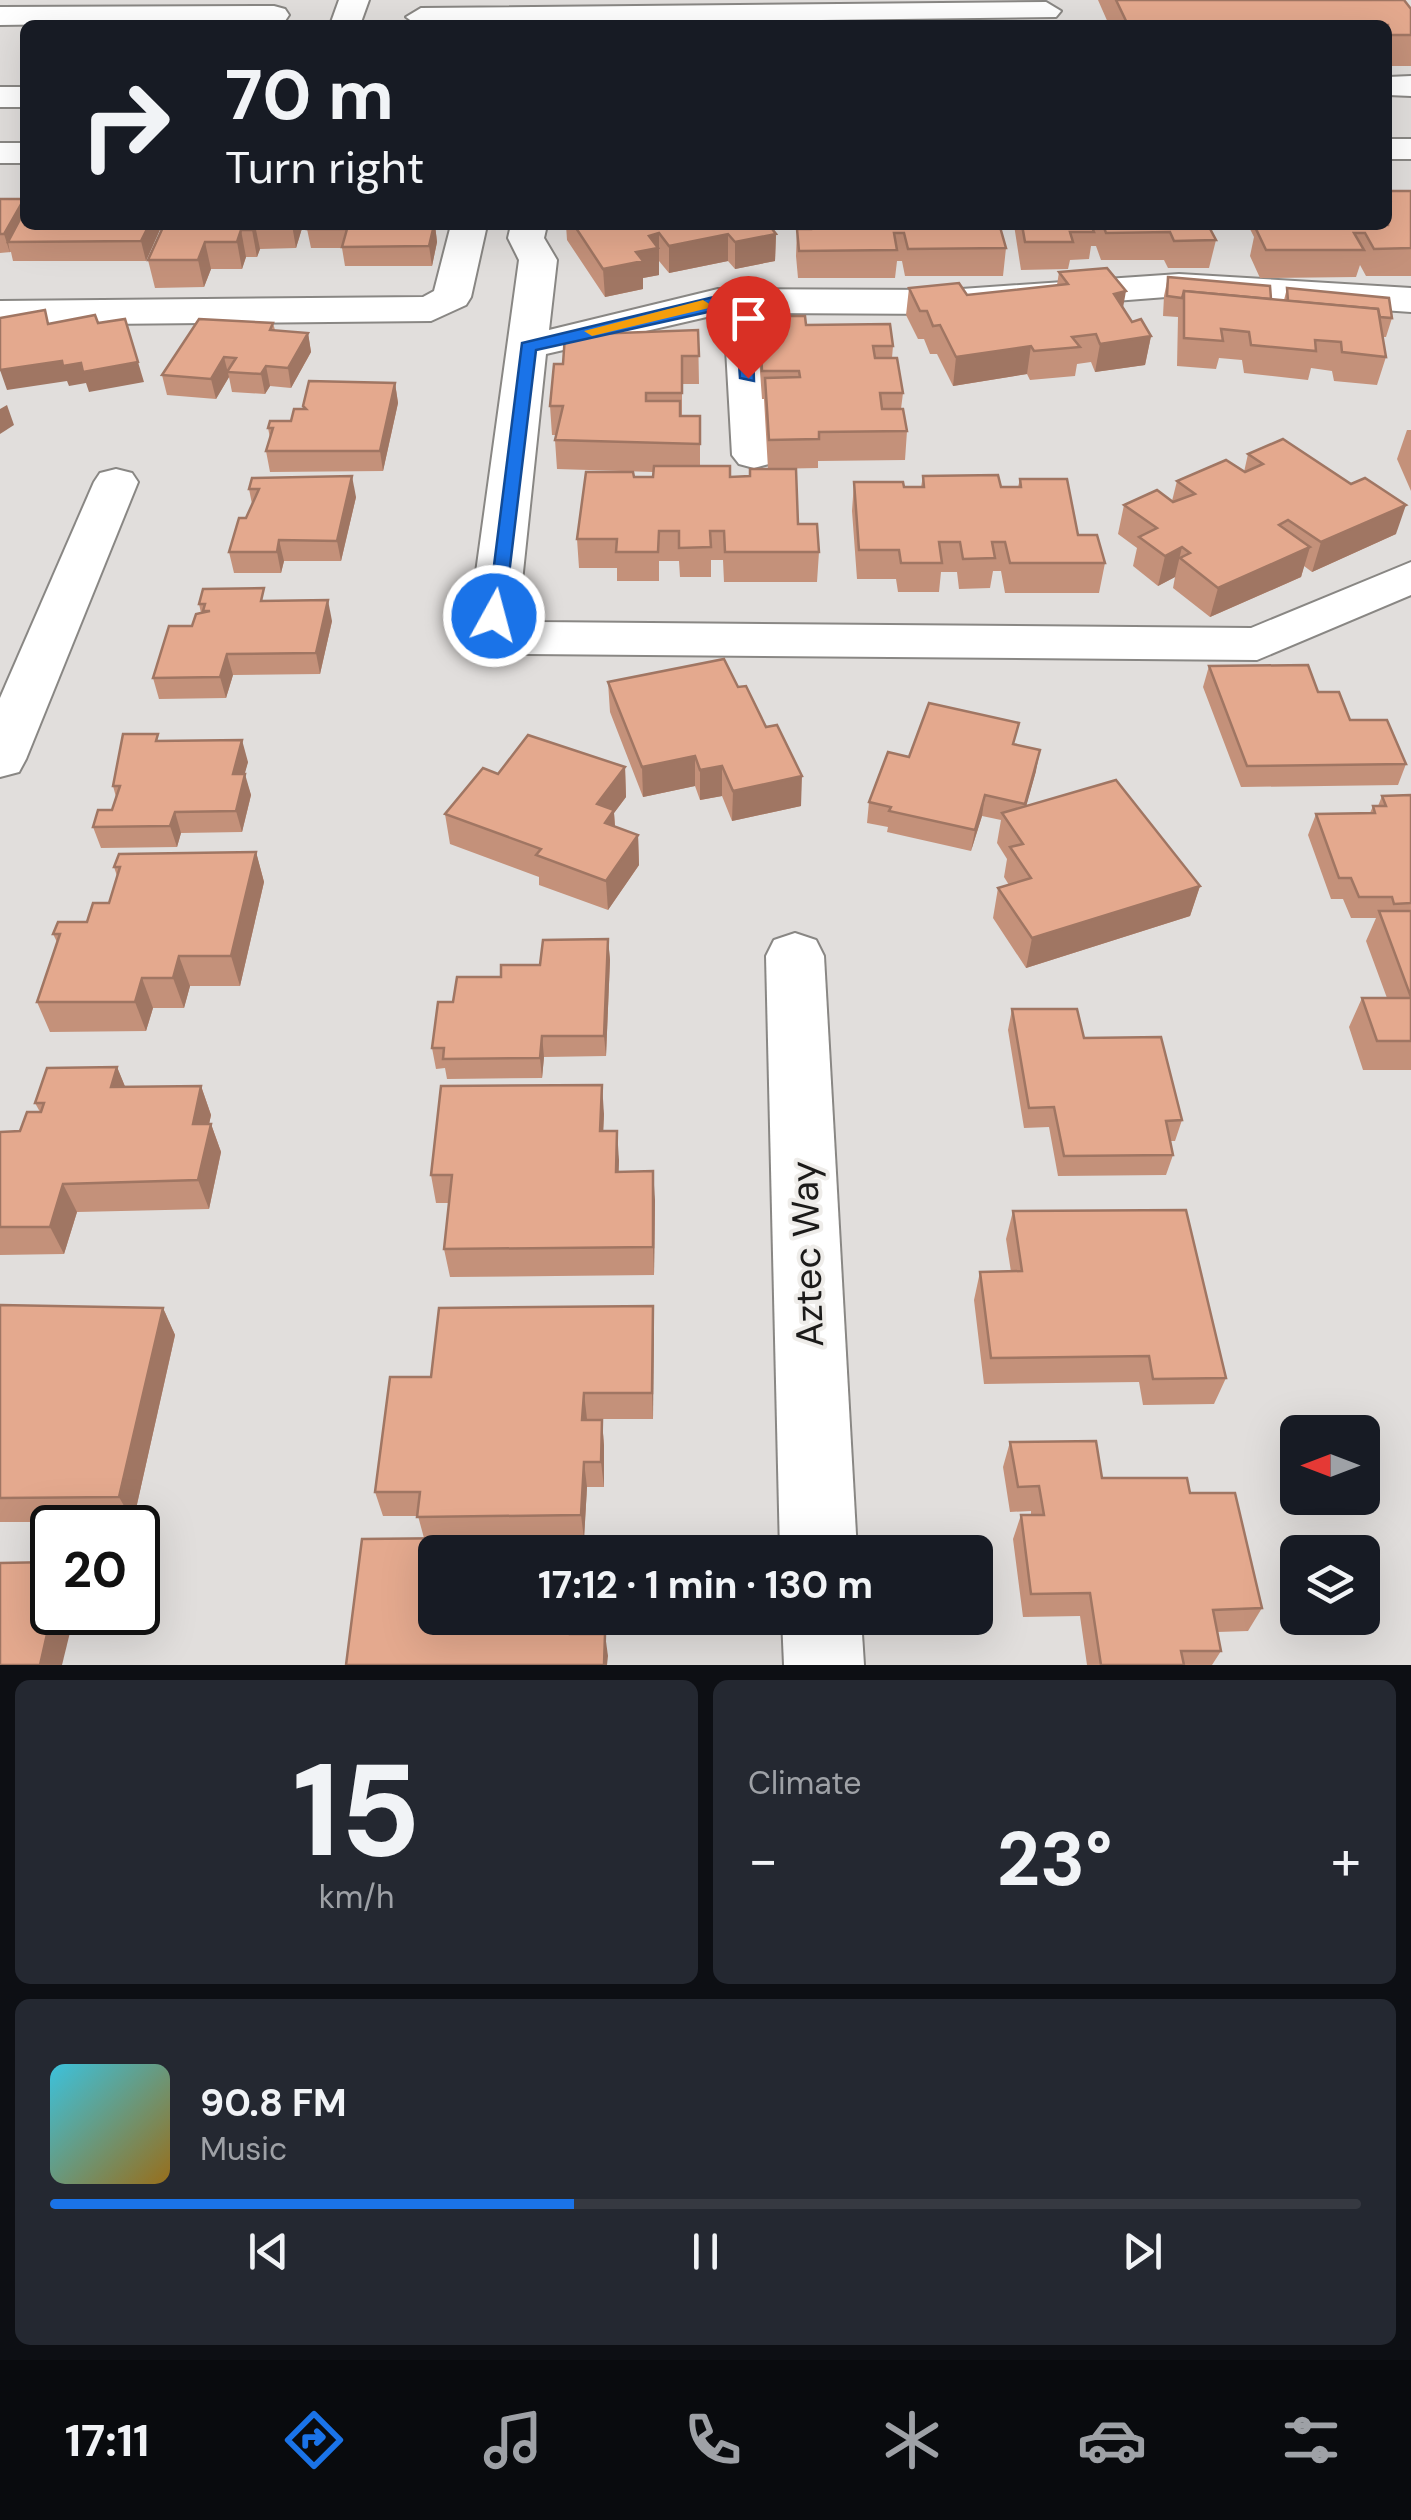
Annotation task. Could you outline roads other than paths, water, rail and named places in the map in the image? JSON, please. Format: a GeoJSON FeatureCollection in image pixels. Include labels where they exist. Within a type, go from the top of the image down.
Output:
{"type":"FeatureCollection","features":[{"type":"Feature","properties":{"kind":"street"},"geometry":{"type":"LineString","coordinates":[[422,14],[1047,12]]}},
{"type":"Feature","properties":{"kind":"street"},"geometry":{"type":"LineString","coordinates":[[0,16],[275,13]]}},
{"type":"Feature","properties":{"kind":"street"},"geometry":{"type":"LineString","coordinates":[[0,313],[431,309],[452,297],[468,230]]}},
{"type":"Feature","properties":{"kind":"street"},"geometry":{"type":"LineString","coordinates":[[528,230],[526,238],[538,260],[494,616],[527,638],[1257,644],[1411,577]]}},
{"type":"Feature","properties":{"kind":"street"},"geometry":{"type":"LineString","coordinates":[[528,347],[718,301],[948,302],[1179,286],[1411,300]]}},
{"type":"Feature","properties":{"kind":"street"},"geometry":{"type":"LineString","coordinates":[[743,300],[754,455]]}},
{"type":"Feature","properties":{"kind":"street"},"geometry":{"type":"LineString","coordinates":[[0,759],[116,482]]}},
{"type":"Feature","properties":{"kind":"street","name":"Aztec Way"},"geometry":{"type":"LineString","coordinates":[[795,956],[818,1535]]}},
{"type":"Feature","properties":{"kind":"street"},"geometry":{"type":"LineString","coordinates":[[823,1635],[824,1665]]}}]}
